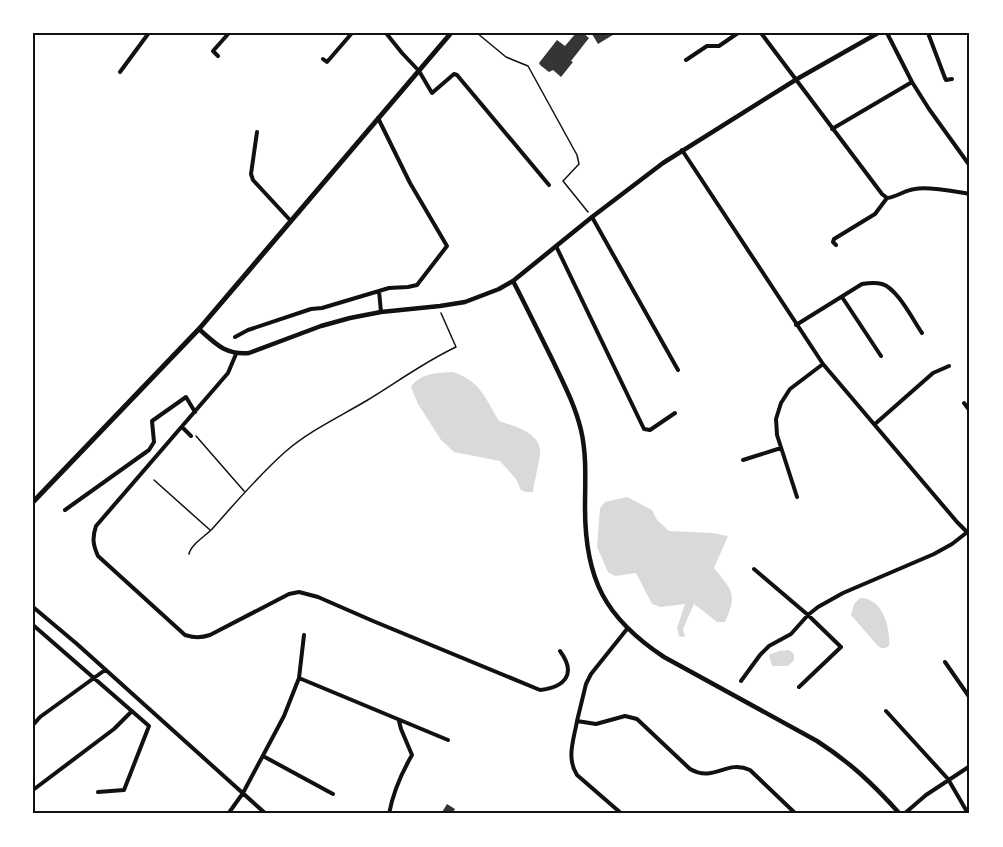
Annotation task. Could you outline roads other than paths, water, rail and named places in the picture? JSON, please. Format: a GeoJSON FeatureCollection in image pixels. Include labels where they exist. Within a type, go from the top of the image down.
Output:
{"type":"FeatureCollection","features":[{"type":"Feature","properties":{"kind":"main road"},"geometry":{"type":"LineString","coordinates":[[33,502],[199,329],[451,33]]}},
{"type":"Feature","properties":{"kind":"street"},"geometry":{"type":"LineString","coordinates":[[120,72],[148,34],[146,33]]}},
{"type":"Feature","properties":{"kind":"street"},"geometry":{"type":"LineString","coordinates":[[218,56],[213,51],[230,33]]}},
{"type":"Feature","properties":{"kind":"street"},"geometry":{"type":"LineString","coordinates":[[323,59],[327,62],[352,33]]}},
{"type":"Feature","properties":{"kind":"street"},"geometry":{"type":"LineString","coordinates":[[386,33],[419,71],[432,93],[454,74],[457,75],[549,185]]}},
{"type":"Feature","properties":{"kind":"street"},"geometry":{"type":"LineString","coordinates":[[686,60],[708,46],[719,46],[738,33]]}},
{"type":"Feature","properties":{"kind":"street"},"geometry":{"type":"LineString","coordinates":[[761,33],[832,129],[887,198]]}},
{"type":"Feature","properties":{"kind":"street"},"geometry":{"type":"LineString","coordinates":[[199,329],[227,351],[236,354],[249,353],[321,326],[381,312],[465,302],[485,295],[513,280],[643,177],[682,150],[797,79],[878,33]]}},
{"type":"Feature","properties":{"kind":"street"},"geometry":{"type":"LineString","coordinates":[[887,33],[912,82],[942,129],[970,166]]}},
{"type":"Feature","properties":{"kind":"street"},"geometry":{"type":"LineString","coordinates":[[928,33],[946,80],[952,79]]}},
{"type":"Feature","properties":{"kind":"street"},"geometry":{"type":"LineString","coordinates":[[832,129],[912,82]]}},
{"type":"Feature","properties":{"kind":"street"},"geometry":{"type":"LineString","coordinates":[[235,337],[248,330],[311,309],[322,308],[389,288],[417,285],[447,246],[410,183],[378,118]]}},
{"type":"Feature","properties":{"kind":"street"},"geometry":{"type":"LineString","coordinates":[[257,132],[251,174],[253,180],[290,220]]}},
{"type":"Feature","properties":{"kind":"street"},"geometry":{"type":"LineString","coordinates":[[682,150],[823,364],[957,522],[969,531],[934,554],[843,593],[818,607],[791,634],[769,646],[741,681]]}},
{"type":"Feature","properties":{"kind":"street"},"geometry":{"type":"LineString","coordinates":[[836,244],[833,242],[834,239],[875,214],[887,198],[915,189],[970,194]]}},
{"type":"Feature","properties":{"kind":"street"},"geometry":{"type":"LineString","coordinates":[[592,217],[678,370]]}},
{"type":"Feature","properties":{"kind":"street"},"geometry":{"type":"LineString","coordinates":[[556,246],[644,429],[650,430],[675,413]]}},
{"type":"Feature","properties":{"kind":"street"},"geometry":{"type":"LineString","coordinates":[[513,280],[576,411],[584,446],[585,528],[588,556],[604,598],[627,629],[664,657],[835,753],[857,769],[902,814],[948,779],[970,766]]}},
{"type":"Feature","properties":{"kind":"street"},"geometry":{"type":"LineString","coordinates":[[796,325],[862,284],[872,283],[883,284],[893,291],[922,333]]}},
{"type":"Feature","properties":{"kind":"street"},"geometry":{"type":"LineString","coordinates":[[379,291],[381,312]]}},
{"type":"Feature","properties":{"kind":"street"},"geometry":{"type":"LineString","coordinates":[[842,297],[881,356]]}},
{"type":"Feature","properties":{"kind":"street"},"geometry":{"type":"LineString","coordinates":[[236,354],[228,373],[96,526],[93,546],[98,556],[185,635],[193,638],[210,635],[289,594],[299,592],[318,597],[540,690],[560,685],[566,676],[568,668],[566,659],[560,651]]}},
{"type":"Feature","properties":{"kind":"street"},"geometry":{"type":"LineString","coordinates":[[797,497],[781,448],[776,419],[781,403],[790,389],[823,364]]}},
{"type":"Feature","properties":{"kind":"street"},"geometry":{"type":"LineString","coordinates":[[874,424],[933,373],[949,366]]}},
{"type":"Feature","properties":{"kind":"street"},"geometry":{"type":"LineString","coordinates":[[65,510],[149,450],[154,441],[152,421],[186,397],[195,412]]}},
{"type":"Feature","properties":{"kind":"street"},"geometry":{"type":"LineString","coordinates":[[964,403],[970,411]]}},
{"type":"Feature","properties":{"kind":"street"},"geometry":{"type":"LineString","coordinates":[[182,427],[192,435]]}},
{"type":"Feature","properties":{"kind":"street"},"geometry":{"type":"LineString","coordinates":[[743,460],[781,448]]}},
{"type":"Feature","properties":{"kind":"street"},"geometry":{"type":"LineString","coordinates":[[754,569],[841,647],[799,687]]}},
{"type":"Feature","properties":{"kind":"street"},"geometry":{"type":"LineString","coordinates":[[33,607],[266,814]]}},
{"type":"Feature","properties":{"kind":"street"},"geometry":{"type":"LineString","coordinates":[[33,625],[149,726],[124,790],[98,792]]}},
{"type":"Feature","properties":{"kind":"street"},"geometry":{"type":"LineString","coordinates":[[622,814],[577,775],[572,768],[570,758],[586,684],[591,674],[627,629]]}},
{"type":"Feature","properties":{"kind":"street"},"geometry":{"type":"LineString","coordinates":[[228,814],[243,793],[284,716],[299,678],[304,635]]}},
{"type":"Feature","properties":{"kind":"street"},"geometry":{"type":"LineString","coordinates":[[945,662],[970,698]]}},
{"type":"Feature","properties":{"kind":"street"},"geometry":{"type":"LineString","coordinates":[[33,725],[40,717],[105,669]]}},
{"type":"Feature","properties":{"kind":"street"},"geometry":{"type":"LineString","coordinates":[[299,678],[448,740]]}},
{"type":"Feature","properties":{"kind":"street"},"geometry":{"type":"LineString","coordinates":[[33,790],[114,729],[132,711]]}},
{"type":"Feature","properties":{"kind":"street"},"geometry":{"type":"LineString","coordinates":[[886,711],[948,779],[966,810]]}},
{"type":"Feature","properties":{"kind":"street"},"geometry":{"type":"LineString","coordinates":[[577,721],[596,724],[625,716],[637,719],[696,773],[707,774],[732,767],[746,768],[796,814]]}},
{"type":"Feature","properties":{"kind":"street"},"geometry":{"type":"LineString","coordinates":[[389,814],[400,777],[412,755],[399,721]]}},
{"type":"Feature","properties":{"kind":"street"},"geometry":{"type":"LineString","coordinates":[[263,756],[333,794]]}}]}
